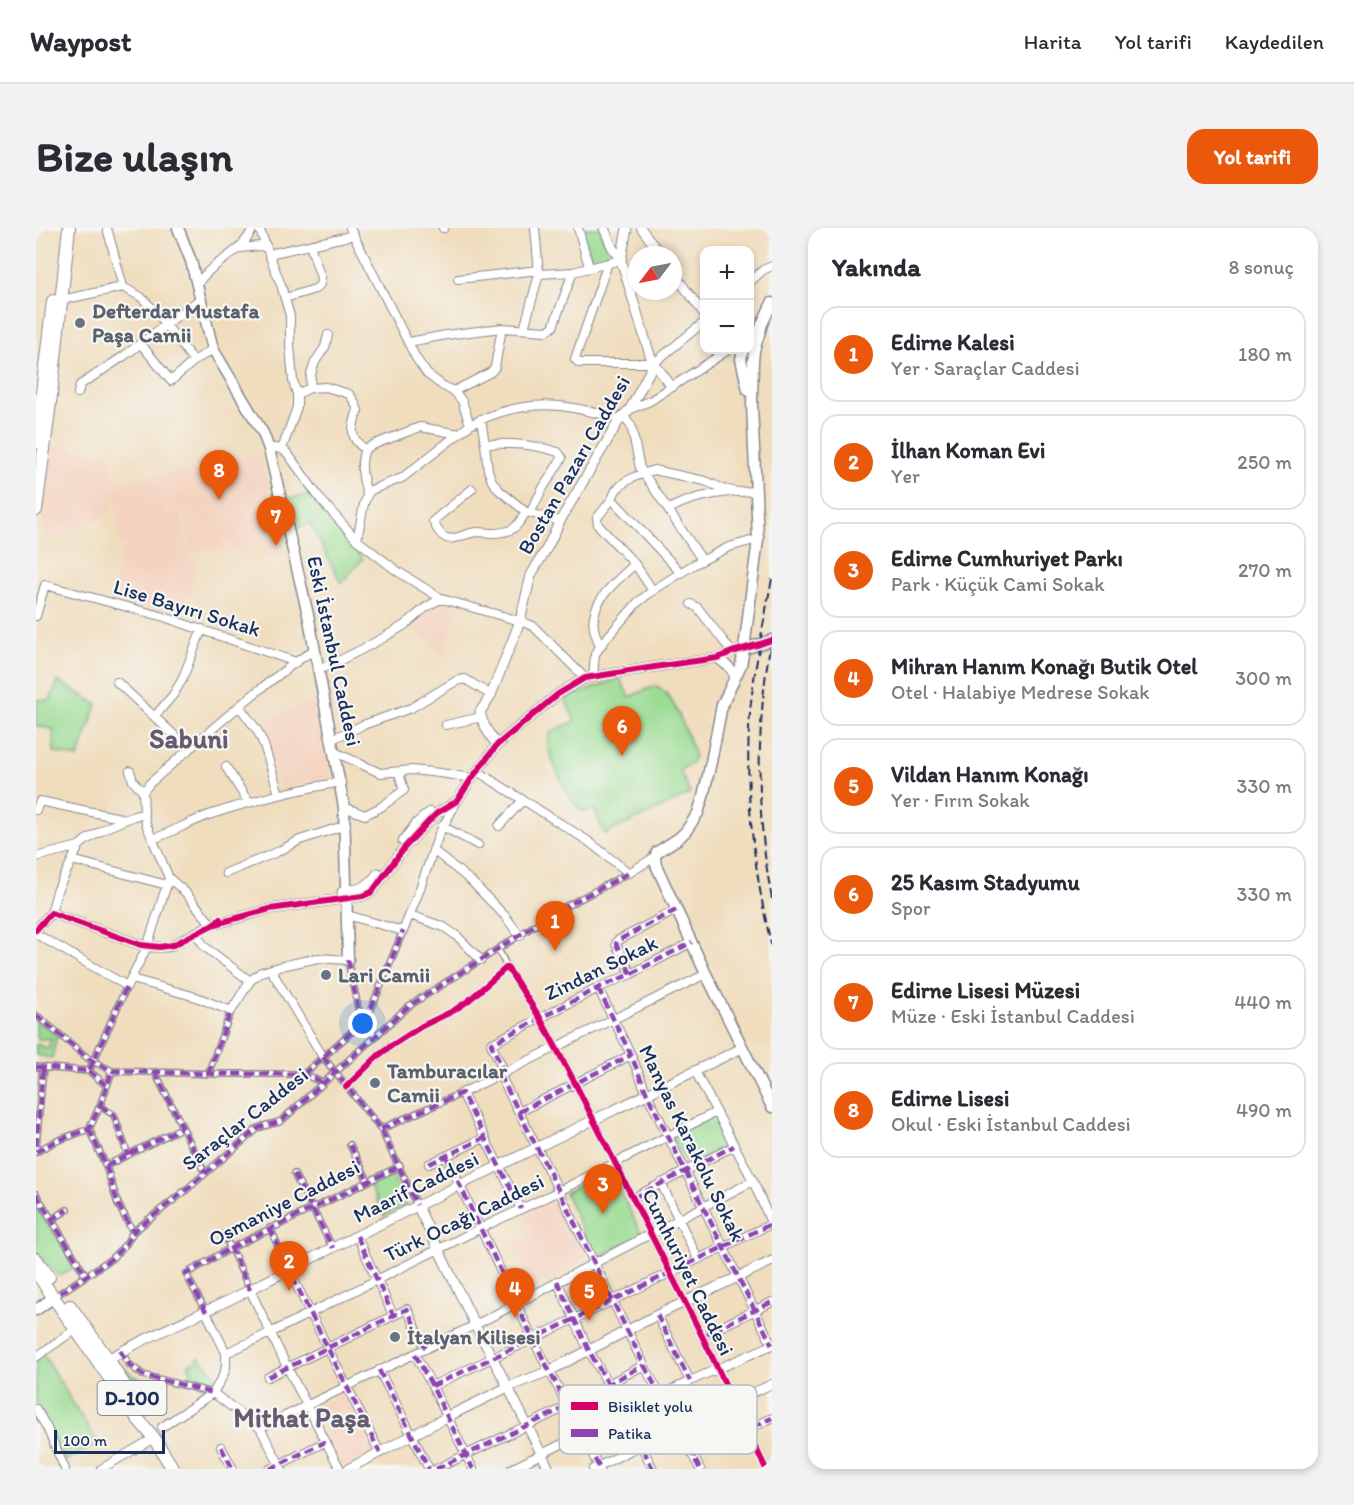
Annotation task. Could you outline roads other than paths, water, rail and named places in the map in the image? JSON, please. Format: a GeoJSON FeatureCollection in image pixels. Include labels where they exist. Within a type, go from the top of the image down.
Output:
{"type":"FeatureCollection","features":[{"type":"Feature","properties":{"kind":"main road"},"geometry":{"type":"LineString","coordinates":[[36,442],[40,378],[61,228]]}},
{"type":"Feature","properties":{"kind":"main road"},"geometry":{"type":"LineString","coordinates":[[36,510],[69,228]]}},
{"type":"Feature","properties":{"kind":"main road","name":"Eski İstanbul Caddesi"},"geometry":{"type":"LineString","coordinates":[[178,228],[191,261],[213,349],[263,433],[269,449],[309,619],[345,807],[348,960]]}},
{"type":"Feature","properties":{"kind":"main road"},"geometry":{"type":"LineString","coordinates":[[754,334],[762,324],[772,303]]}},
{"type":"Feature","properties":{"kind":"main road","name":"Saraçlar Caddesi"},"geometry":{"type":"LineString","coordinates":[[754,338],[762,324]]}},
{"type":"Feature","properties":{"kind":"main road","name":"Saraçlar Caddesi"},"geometry":{"type":"LineString","coordinates":[[655,857],[657,852],[686,831],[698,813],[722,705],[741,665],[744,649],[758,539],[752,404],[746,354]]}},
{"type":"Feature","properties":{"kind":"main road"},"geometry":{"type":"LineString","coordinates":[[744,649],[772,640]]}},
{"type":"Feature","properties":{"kind":"main road"},"geometry":{"type":"LineString","coordinates":[[655,857],[656,865],[676,910],[772,1107]]}},
{"type":"Feature","properties":{"kind":"main road","name":"D-100"},"geometry":{"type":"LineString","coordinates":[[36,1259],[76,1329],[104,1361]]}},
{"type":"Feature","properties":{"kind":"main road","name":"D-100"},"geometry":{"type":"LineString","coordinates":[[36,1272],[57,1295],[152,1429],[154,1438],[173,1469]]}},
{"type":"Feature","properties":{"kind":"main road"},"geometry":{"type":"LineString","coordinates":[[36,1310],[57,1295]]}},
{"type":"Feature","properties":{"kind":"street"},"geometry":{"type":"LineString","coordinates":[[107,228],[123,287]]}},
{"type":"Feature","properties":{"kind":"street"},"geometry":{"type":"LineString","coordinates":[[197,285],[203,275],[213,266],[240,248],[253,228]]}},
{"type":"Feature","properties":{"kind":"street"},"geometry":{"type":"LineString","coordinates":[[259,228],[290,316],[290,346],[297,407],[282,449]]}},
{"type":"Feature","properties":{"kind":"street"},"geometry":{"type":"LineString","coordinates":[[524,329],[539,272],[535,228]]}},
{"type":"Feature","properties":{"kind":"street"},"geometry":{"type":"LineString","coordinates":[[578,228],[589,267]]}},
{"type":"Feature","properties":{"kind":"street"},"geometry":{"type":"LineString","coordinates":[[641,228],[654,246]]}},
{"type":"Feature","properties":{"kind":"street"},"geometry":{"type":"LineString","coordinates":[[240,248],[260,246],[268,251],[310,245],[352,232],[416,358],[427,374],[454,391],[462,401],[471,425]]}},
{"type":"Feature","properties":{"kind":"street"},"geometry":{"type":"LineString","coordinates":[[605,232],[614,252],[621,260],[646,347],[654,363],[579,363],[575,359],[608,263]]}},
{"type":"Feature","properties":{"kind":"street"},"geometry":{"type":"LineString","coordinates":[[605,232],[612,239],[626,232]]}},
{"type":"Feature","properties":{"kind":"street"},"geometry":{"type":"LineString","coordinates":[[621,260],[626,232]]}},
{"type":"Feature","properties":{"kind":"street"},"geometry":{"type":"LineString","coordinates":[[285,298],[315,289],[321,283],[310,245]]}},
{"type":"Feature","properties":{"kind":"street"},"geometry":{"type":"LineString","coordinates":[[458,279],[539,272],[573,272],[621,260]]}},
{"type":"Feature","properties":{"kind":"street"},"geometry":{"type":"LineString","coordinates":[[754,278],[763,270],[772,267]]}},
{"type":"Feature","properties":{"kind":"street"},"geometry":{"type":"LineString","coordinates":[[409,342],[501,328],[548,332],[553,327],[573,272]]}},
{"type":"Feature","properties":{"kind":"street"},"geometry":{"type":"LineString","coordinates":[[682,284],[700,307]]}},
{"type":"Feature","properties":{"kind":"street"},"geometry":{"type":"LineString","coordinates":[[61,300],[123,287],[141,297],[156,312],[194,361]]}},
{"type":"Feature","properties":{"kind":"street"},"geometry":{"type":"LineString","coordinates":[[78,393],[80,385],[200,299]]}},
{"type":"Feature","properties":{"kind":"street","name":"Bostan Pazarı Caddesi"},"geometry":{"type":"LineString","coordinates":[[481,717],[480,712],[491,695],[520,621],[531,575],[560,521],[654,363],[700,326]]}},
{"type":"Feature","properties":{"kind":"street"},"geometry":{"type":"LineString","coordinates":[[454,391],[491,372],[495,367],[501,328]]}},
{"type":"Feature","properties":{"kind":"street"},"geometry":{"type":"LineString","coordinates":[[310,388],[315,362],[326,347],[328,335]]}},
{"type":"Feature","properties":{"kind":"street"},"geometry":{"type":"LineString","coordinates":[[140,343],[171,381],[194,361],[213,349]]}},
{"type":"Feature","properties":{"kind":"street"},"geometry":{"type":"LineString","coordinates":[[357,540],[364,504],[371,490],[402,478],[481,419],[514,408],[543,405],[624,414],[650,401],[722,354]]}},
{"type":"Feature","properties":{"kind":"street","name":"Bostan Pazarı Caddesi"},"geometry":{"type":"LineString","coordinates":[[654,363],[672,387]]}},
{"type":"Feature","properties":{"kind":"street"},"geometry":{"type":"LineString","coordinates":[[297,394],[310,388],[326,387],[349,394],[358,410],[353,425],[354,436],[358,444],[365,449]]}},
{"type":"Feature","properties":{"kind":"street"},"geometry":{"type":"LineString","coordinates":[[624,414],[631,425],[643,474],[702,560]]}},
{"type":"Feature","properties":{"kind":"street"},"geometry":{"type":"LineString","coordinates":[[481,419],[488,470],[492,481],[499,490],[528,512],[560,521]]}},
{"type":"Feature","properties":{"kind":"street"},"geometry":{"type":"LineString","coordinates":[[367,495],[362,476],[365,449],[420,427],[459,434]]}},
{"type":"Feature","properties":{"kind":"street"},"geometry":{"type":"LineString","coordinates":[[472,489],[433,521],[445,538],[450,539],[477,532],[509,531],[518,526],[562,458],[558,452],[532,445],[485,444]]}},
{"type":"Feature","properties":{"kind":"street"},"geometry":{"type":"LineString","coordinates":[[269,449],[275,447],[288,454],[321,500],[357,540],[397,571],[442,599],[533,626],[589,677]]}},
{"type":"Feature","properties":{"kind":"street"},"geometry":{"type":"LineString","coordinates":[[652,591],[635,564],[598,525],[597,518],[616,490],[624,482],[654,470],[705,481],[737,492]]}},
{"type":"Feature","properties":{"kind":"street"},"geometry":{"type":"LineString","coordinates":[[668,509],[710,494],[756,491]]}},
{"type":"Feature","properties":{"kind":"street"},"geometry":{"type":"LineString","coordinates":[[612,499],[681,573]]}},
{"type":"Feature","properties":{"kind":"street"},"geometry":{"type":"LineString","coordinates":[[589,677],[595,654],[600,646],[638,602],[702,560],[729,547],[758,539]]}},
{"type":"Feature","properties":{"kind":"street"},"geometry":{"type":"LineString","coordinates":[[600,646],[593,626],[594,614],[601,598],[635,564]]}},
{"type":"Feature","properties":{"kind":"street","name":"Lise Bayırı Sokak"},"geometry":{"type":"LineString","coordinates":[[36,616],[45,585],[161,616],[296,662]]}},
{"type":"Feature","properties":{"kind":"street"},"geometry":{"type":"LineString","coordinates":[[319,670],[376,642],[410,621],[432,602],[442,599]]}},
{"type":"Feature","properties":{"kind":"street"},"geometry":{"type":"LineString","coordinates":[[691,604],[698,608],[732,652]]}},
{"type":"Feature","properties":{"kind":"street"},"geometry":{"type":"LineString","coordinates":[[155,716],[173,695],[182,680],[202,629]]}},
{"type":"Feature","properties":{"kind":"street"},"geometry":{"type":"LineString","coordinates":[[143,792],[150,783],[239,706],[315,649]]}},
{"type":"Feature","properties":{"kind":"street"},"geometry":{"type":"LineString","coordinates":[[304,1074],[369,1014],[410,915],[442,826],[497,745],[558,694],[589,677],[717,658],[744,649]]}},
{"type":"Feature","properties":{"kind":"street"},"geometry":{"type":"LineString","coordinates":[[717,658],[729,667],[735,676]]}},
{"type":"Feature","properties":{"kind":"street"},"geometry":{"type":"LineString","coordinates":[[332,739],[411,708],[456,681],[465,679],[491,695]]}},
{"type":"Feature","properties":{"kind":"street"},"geometry":{"type":"LineString","coordinates":[[117,682],[189,749]]}},
{"type":"Feature","properties":{"kind":"street"},"geometry":{"type":"LineString","coordinates":[[239,706],[257,730],[264,745],[279,794]]}},
{"type":"Feature","properties":{"kind":"street"},"geometry":{"type":"LineString","coordinates":[[446,726],[481,717],[486,730],[497,745]]}},
{"type":"Feature","properties":{"kind":"street"},"geometry":{"type":"LineString","coordinates":[[335,752],[380,773],[412,771],[475,775],[523,800],[588,841],[629,873]]}},
{"type":"Feature","properties":{"kind":"street"},"geometry":{"type":"LineString","coordinates":[[226,767],[249,803]]}},
{"type":"Feature","properties":{"kind":"street"},"geometry":{"type":"LineString","coordinates":[[89,1071],[147,947],[168,882],[144,814],[143,792],[134,781],[130,771]]}},
{"type":"Feature","properties":{"kind":"street"},"geometry":{"type":"LineString","coordinates":[[345,807],[365,814],[381,807],[404,790],[399,773]]}},
{"type":"Feature","properties":{"kind":"street"},"geometry":{"type":"LineString","coordinates":[[153,839],[208,816],[249,803],[279,794],[341,782]]}},
{"type":"Feature","properties":{"kind":"street"},"geometry":{"type":"LineString","coordinates":[[499,826],[523,800]]}},
{"type":"Feature","properties":{"kind":"street"},"geometry":{"type":"LineString","coordinates":[[36,810],[40,801],[125,819]]}},
{"type":"Feature","properties":{"kind":"street"},"geometry":{"type":"LineString","coordinates":[[51,913],[147,947],[167,946],[212,925],[270,909],[347,895],[363,896],[372,892],[390,866],[429,821],[437,813],[457,801]]}},
{"type":"Feature","properties":{"kind":"street"},"geometry":{"type":"LineString","coordinates":[[144,814],[108,827],[79,846],[57,891],[51,913],[36,932],[129,982],[196,997],[231,1011]]}},
{"type":"Feature","properties":{"kind":"street"},"geometry":{"type":"LineString","coordinates":[[226,873],[300,840],[346,825]]}},
{"type":"Feature","properties":{"kind":"street"},"geometry":{"type":"LineString","coordinates":[[442,826],[478,845]]}},
{"type":"Feature","properties":{"kind":"street"},"geometry":{"type":"LineString","coordinates":[[36,856],[79,846]]}},
{"type":"Feature","properties":{"kind":"street"},"geometry":{"type":"LineString","coordinates":[[433,850],[471,881],[505,916],[520,936]]}},
{"type":"Feature","properties":{"kind":"street","name":"Saraçlar Caddesi"},"geometry":{"type":"LineString","coordinates":[[57,1295],[118,1252],[133,1232],[257,1129],[281,1120],[410,1006],[557,911],[655,857]]}},
{"type":"Feature","properties":{"kind":"street"},"geometry":{"type":"LineString","coordinates":[[72,860],[168,882],[185,892],[212,925]]}},
{"type":"Feature","properties":{"kind":"street"},"geometry":{"type":"LineString","coordinates":[[631,974],[616,944],[617,941],[676,910]]}},
{"type":"Feature","properties":{"kind":"street"},"geometry":{"type":"LineString","coordinates":[[347,915],[403,931]]}},
{"type":"Feature","properties":{"kind":"street"},"geometry":{"type":"LineString","coordinates":[[410,915],[444,927],[468,945],[480,960]]}},
{"type":"Feature","properties":{"kind":"street"},"geometry":{"type":"LineString","coordinates":[[196,934],[205,946],[250,981]]}},
{"type":"Feature","properties":{"kind":"street","name":"Zindan Sokak"},"geometry":{"type":"LineString","coordinates":[[503,1074],[490,1044],[692,942]]}},
{"type":"Feature","properties":{"kind":"street","name":"Cumhuriyet Caddesi"},"geometry":{"type":"LineString","coordinates":[[498,949],[557,1048],[726,1385]]}},
{"type":"Feature","properties":{"kind":"street"},"geometry":{"type":"LineString","coordinates":[[207,1074],[231,1011],[250,981],[261,972],[286,965],[318,958],[348,960],[358,1008],[375,1036]]}},
{"type":"Feature","properties":{"kind":"street"},"geometry":{"type":"LineString","coordinates":[[346,1087],[391,1046],[468,1001],[507,967]]}},
{"type":"Feature","properties":{"kind":"street"},"geometry":{"type":"LineString","coordinates":[[271,970],[323,1057],[381,1129],[475,1325],[549,1469]]}},
{"type":"Feature","properties":{"kind":"street"},"geometry":{"type":"LineString","coordinates":[[381,1129],[503,1074],[706,974]]}},
{"type":"Feature","properties":{"kind":"street","name":"Manyas Karakolu Sokak"},"geometry":{"type":"LineString","coordinates":[[598,988],[631,1055],[647,1094],[772,1345]]}},
{"type":"Feature","properties":{"kind":"street"},"geometry":{"type":"LineString","coordinates":[[36,1015],[93,1061],[112,1071],[304,1074],[323,1083]]}},
{"type":"Feature","properties":{"kind":"street","name":"Maarif Caddesi"},"geometry":{"type":"LineString","coordinates":[[104,1361],[129,1346],[206,1312],[417,1205],[742,1048]]}},
{"type":"Feature","properties":{"kind":"street"},"geometry":{"type":"LineString","coordinates":[[519,1112],[631,1055]]}},
{"type":"Feature","properties":{"kind":"street"},"geometry":{"type":"LineString","coordinates":[[36,1067],[89,1071],[107,1086]]}},
{"type":"Feature","properties":{"kind":"street"},"geometry":{"type":"LineString","coordinates":[[36,1146],[43,1068]]}},
{"type":"Feature","properties":{"kind":"street"},"geometry":{"type":"LineString","coordinates":[[36,1152],[54,1142],[89,1129],[112,1071]]}},
{"type":"Feature","properties":{"kind":"street"},"geometry":{"type":"LineString","coordinates":[[432,1386],[772,1224],[753,1180],[694,1071]]}},
{"type":"Feature","properties":{"kind":"street"},"geometry":{"type":"LineString","coordinates":[[155,1072],[205,1173]]}},
{"type":"Feature","properties":{"kind":"street"},"geometry":{"type":"LineString","coordinates":[[503,1074],[519,1112],[654,1385]]}},
{"type":"Feature","properties":{"kind":"street"},"geometry":{"type":"LineString","coordinates":[[462,1093],[521,1209]]}},
{"type":"Feature","properties":{"kind":"street"},"geometry":{"type":"LineString","coordinates":[[100,1106],[114,1115],[128,1155]]}},
{"type":"Feature","properties":{"kind":"street","name":"Türk Ocağı Caddesi"},"geometry":{"type":"LineString","coordinates":[[226,1353],[560,1191],[716,1112]]}},
{"type":"Feature","properties":{"kind":"street"},"geometry":{"type":"LineString","coordinates":[[106,1166],[182,1128]]}},
{"type":"Feature","properties":{"kind":"street"},"geometry":{"type":"LineString","coordinates":[[89,1129],[106,1166],[118,1204],[133,1232]]}},
{"type":"Feature","properties":{"kind":"street"},"geometry":{"type":"LineString","coordinates":[[429,1164],[484,1138]]}},
{"type":"Feature","properties":{"kind":"street"},"geometry":{"type":"LineString","coordinates":[[350,1145],[368,1181]]}},
{"type":"Feature","properties":{"kind":"street"},"geometry":{"type":"LineString","coordinates":[[633,1198],[734,1146]]}},
{"type":"Feature","properties":{"kind":"street"},"geometry":{"type":"LineString","coordinates":[[446,1156],[479,1229],[559,1389]]}},
{"type":"Feature","properties":{"kind":"street","name":"Osmaniye Caddesi"},"geometry":{"type":"LineString","coordinates":[[206,1312],[186,1274],[270,1228],[400,1166]]}},
{"type":"Feature","properties":{"kind":"street"},"geometry":{"type":"LineString","coordinates":[[294,1174],[333,1248]]}},
{"type":"Feature","properties":{"kind":"street"},"geometry":{"type":"LineString","coordinates":[[260,1428],[475,1325],[753,1180]]}},
{"type":"Feature","properties":{"kind":"street"},"geometry":{"type":"LineString","coordinates":[[661,1184],[698,1259]]}},
{"type":"Feature","properties":{"kind":"street"},"geometry":{"type":"LineString","coordinates":[[36,1194],[86,1276]]}},
{"type":"Feature","properties":{"kind":"street"},"geometry":{"type":"LineString","coordinates":[[51,1221],[67,1210]]}},
{"type":"Feature","properties":{"kind":"street"},"geometry":{"type":"LineString","coordinates":[[270,1228],[380,1453]]}},
{"type":"Feature","properties":{"kind":"street"},"geometry":{"type":"LineString","coordinates":[[223,1235],[340,1469]]}},
{"type":"Feature","properties":{"kind":"street"},"geometry":{"type":"LineString","coordinates":[[357,1236],[393,1315]]}},
{"type":"Feature","properties":{"kind":"street"},"geometry":{"type":"LineString","coordinates":[[348,1469],[508,1387],[549,1371],[657,1315],[772,1262]]}},
{"type":"Feature","properties":{"kind":"street"},"geometry":{"type":"LineString","coordinates":[[557,1281],[589,1351],[608,1385],[644,1365]]}},
{"type":"Feature","properties":{"kind":"street"},"geometry":{"type":"LineString","coordinates":[[702,1336],[772,1302]]}},
{"type":"Feature","properties":{"kind":"street"},"geometry":{"type":"LineString","coordinates":[[268,1377],[407,1309],[426,1349]]}},
{"type":"Feature","properties":{"kind":"street"},"geometry":{"type":"LineString","coordinates":[[162,1427],[213,1393],[226,1367],[226,1353],[206,1312]]}},
{"type":"Feature","properties":{"kind":"street"},"geometry":{"type":"LineString","coordinates":[[657,1315],[690,1380]]}},
{"type":"Feature","properties":{"kind":"street"},"geometry":{"type":"LineString","coordinates":[[36,1357],[76,1329]]}},
{"type":"Feature","properties":{"kind":"street"},"geometry":{"type":"LineString","coordinates":[[681,1385],[772,1345]]}},
{"type":"Feature","properties":{"kind":"street"},"geometry":{"type":"LineString","coordinates":[[120,1352],[130,1365],[143,1375],[213,1393],[260,1428],[281,1466]]}},
{"type":"Feature","properties":{"kind":"street"},"geometry":{"type":"LineString","coordinates":[[415,1354],[473,1469]]}},
{"type":"Feature","properties":{"kind":"street"},"geometry":{"type":"LineString","coordinates":[[379,1370],[429,1469]]}},
{"type":"Feature","properties":{"kind":"street"},"geometry":{"type":"LineString","coordinates":[[757,1391],[772,1384]]}},
{"type":"Feature","properties":{"kind":"street"},"geometry":{"type":"LineString","coordinates":[[36,1409],[65,1469]]}},
{"type":"Feature","properties":{"kind":"street"},"geometry":{"type":"LineString","coordinates":[[436,1469],[559,1410]]}},
{"type":"Feature","properties":{"kind":"street"},"geometry":{"type":"LineString","coordinates":[[757,1426],[772,1418]]}},
{"type":"Feature","properties":{"kind":"street"},"geometry":{"type":"LineString","coordinates":[[101,1469],[154,1438]]}},
{"type":"Feature","properties":{"kind":"street"},"geometry":{"type":"LineString","coordinates":[[270,1469],[281,1466],[325,1442]]}},
{"type":"Feature","properties":{"kind":"street"},"geometry":{"type":"LineString","coordinates":[[512,1469],[559,1446]]}},
{"type":"Feature","properties":{"kind":"street"},"geometry":{"type":"LineString","coordinates":[[221,1448],[233,1469]]}},
{"type":"Feature","properties":{"kind":"street","name":"Cumhuriyet Caddesi"},"geometry":{"type":"LineString","coordinates":[[757,1450],[766,1469]]}},
{"type":"Feature","properties":{"kind":"street"},"geometry":{"type":"LineString","coordinates":[[591,1454],[597,1468],[623,1454]]}},
{"type":"Feature","properties":{"kind":"street"},"geometry":{"type":"LineString","coordinates":[[646,1454],[653,1469]]}},
{"type":"Feature","properties":{"kind":"street"},"geometry":{"type":"LineString","coordinates":[[697,1454],[693,1456],[700,1469]]}},
{"type":"Feature","properties":{"kind":"railway"},"geometry":{"type":"LineString","coordinates":[[772,579],[753,686],[748,764],[755,857],[772,948]]}},
{"type":"Feature","properties":{"kind":"railway"},"geometry":{"type":"LineString","coordinates":[[772,635],[760,734],[760,800],[766,866],[772,899]]}},
{"type":"Feature","properties":{"kind":"place","name":"Defterdar Mustafa Paşa Camii"},"geometry":{"type":"Point","coordinates":[80,323]}},
{"type":"Feature","properties":{"kind":"place","name":"Edirne Lisesi"},"geometry":{"type":"Point","coordinates":[219,500]}},
{"type":"Feature","properties":{"kind":"place","name":"Edirne Lisesi Müzesi"},"geometry":{"type":"Point","coordinates":[276,546]}},
{"type":"Feature","properties":{"kind":"place","name":"25 Kasım Stadyumu"},"geometry":{"type":"Point","coordinates":[622,756]}},
{"type":"Feature","properties":{"kind":"place","name":"Edirne Kalesi"},"geometry":{"type":"Point","coordinates":[555,951]}},
{"type":"Feature","properties":{"kind":"place","name":"Lari Camii"},"geometry":{"type":"Point","coordinates":[326,975]}},
{"type":"Feature","properties":{"kind":"place","name":"Tamburacılar Camii"},"geometry":{"type":"Point","coordinates":[375,1083]}},
{"type":"Feature","properties":{"kind":"place","name":"Edirne Cumhuriyet Parkı"},"geometry":{"type":"Point","coordinates":[603,1214]}},
{"type":"Feature","properties":{"kind":"place","name":"İlhan Koman Evi"},"geometry":{"type":"Point","coordinates":[289,1291]}},
{"type":"Feature","properties":{"kind":"place","name":"Mihran Hanım Konağı Butik Otel"},"geometry":{"type":"Point","coordinates":[515,1318]}},
{"type":"Feature","properties":{"kind":"place","name":"Vildan Hanım Konağı"},"geometry":{"type":"Point","coordinates":[589,1321]}},
{"type":"Feature","properties":{"kind":"place","name":"İtalyan Kilisesi"},"geometry":{"type":"Point","coordinates":[395,1337]}},
{"type":"Feature","properties":{"kind":"district","name":"Sabuni"},"geometry":{"type":"Point","coordinates":[189,739]}},
{"type":"Feature","properties":{"kind":"district","name":"Mithat Paşa"},"geometry":{"type":"Point","coordinates":[302,1418]}}]}
